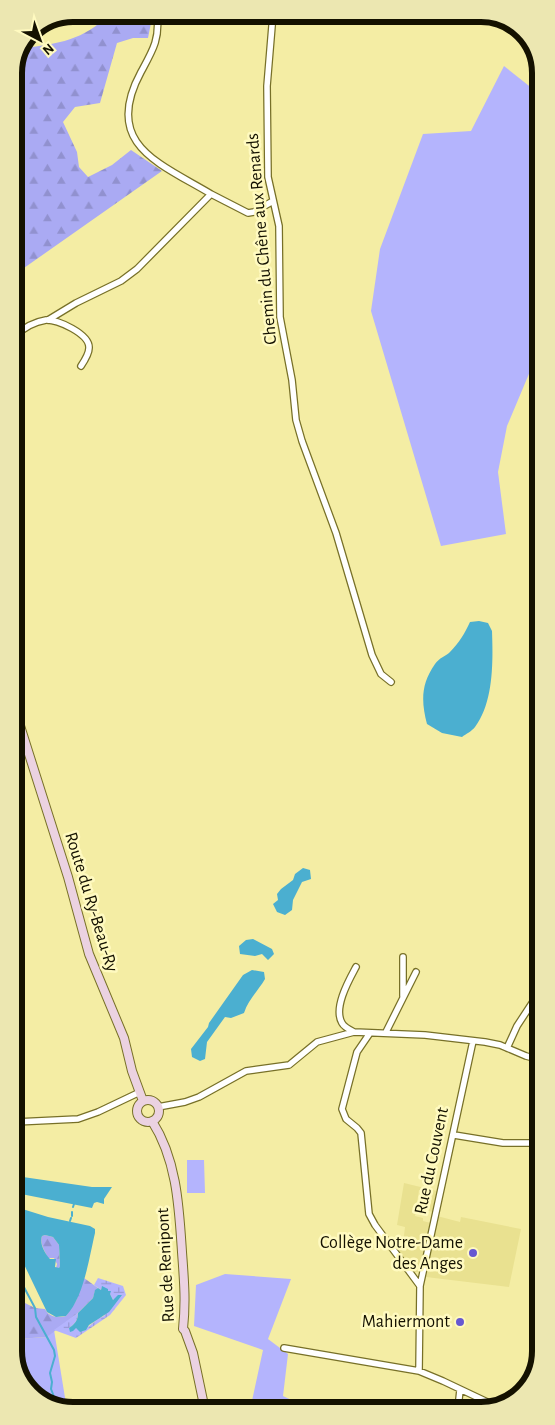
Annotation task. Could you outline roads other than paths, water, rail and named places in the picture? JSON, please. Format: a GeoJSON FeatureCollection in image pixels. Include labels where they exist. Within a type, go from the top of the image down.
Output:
{"type":"FeatureCollection","features":[{"type":"Feature","properties":{"kind":"street"},"geometry":{"type":"LineString","coordinates":[[158,22],[155,46],[131,92],[128,104],[128,118],[136,142],[151,158],[210,194],[248,213],[254,212],[273,202]]}},
{"type":"Feature","properties":{"kind":"street","name":"Chemin du Chêne aux Renards"},"geometry":{"type":"LineString","coordinates":[[272,22],[267,86],[268,177],[279,234],[280,317],[290,367],[298,428],[331,516],[372,655],[381,674],[391,682]]}},
{"type":"Feature","properties":{"kind":"street"},"geometry":{"type":"LineString","coordinates":[[23,330],[29,325],[48,320],[76,303],[121,281],[137,269],[210,194]]}},
{"type":"Feature","properties":{"kind":"street"},"geometry":{"type":"LineString","coordinates":[[48,320],[78,331],[85,337],[90,347],[81,366]]}},
{"type":"Feature","properties":{"kind":"street","name":"Route du Ry-Beau-Ry"},"geometry":{"type":"LineString","coordinates":[[22,734],[68,877],[89,954],[124,1038],[143,1101]]}},
{"type":"Feature","properties":{"kind":"street"},"geometry":{"type":"LineString","coordinates":[[402,998],[403,957]]}},
{"type":"Feature","properties":{"kind":"street"},"geometry":{"type":"LineString","coordinates":[[354,1032],[343,1025],[340,1021],[340,1014],[345,988],[356,967]]}},
{"type":"Feature","properties":{"kind":"street"},"geometry":{"type":"LineString","coordinates":[[386,1032],[416,972]]}},
{"type":"Feature","properties":{"kind":"street"},"geometry":{"type":"LineString","coordinates":[[507,1048],[517,1026],[532,1003]]}},
{"type":"Feature","properties":{"kind":"street"},"geometry":{"type":"LineString","coordinates":[[158,1107],[185,1102],[199,1097],[246,1071],[289,1065],[317,1042],[354,1032],[386,1032],[447,1037],[507,1048],[532,1058]]}},
{"type":"Feature","properties":{"kind":"street"},"geometry":{"type":"LineString","coordinates":[[370,1032],[357,1052],[342,1109],[346,1119],[361,1133],[369,1214],[420,1286]]}},
{"type":"Feature","properties":{"kind":"street","name":"Rue du Couvent"},"geometry":{"type":"LineString","coordinates":[[419,1371],[420,1286],[473,1041]]}},
{"type":"Feature","properties":{"kind":"street"},"geometry":{"type":"LineString","coordinates":[[22,1122],[78,1119],[98,1112],[140,1092]]}},
{"type":"Feature","properties":{"kind":"street"},"geometry":{"type":"LineString","coordinates":[[152,1100],[158,1107],[158,1116],[152,1121],[145,1121],[137,1114],[138,1106],[143,1101],[152,1100]]}},
{"type":"Feature","properties":{"kind":"street","name":"Rue de Renipont"},"geometry":{"type":"LineString","coordinates":[[152,1121],[159,1132],[177,1188],[186,1293],[183,1329],[193,1354],[203,1402]]}},
{"type":"Feature","properties":{"kind":"street"},"geometry":{"type":"LineString","coordinates":[[454,1135],[503,1143],[532,1143]]}},
{"type":"Feature","properties":{"kind":"street"},"geometry":{"type":"LineString","coordinates":[[284,1348],[419,1371],[487,1402]]}},
{"type":"Feature","properties":{"kind":"street"},"geometry":{"type":"LineString","coordinates":[[459,1402],[460,1390]]}},
{"type":"Feature","properties":{"kind":"waterway"},"geometry":{"type":"LineString","coordinates":[[22,1284],[35,1308],[36,1317],[54,1350],[55,1356],[50,1373],[51,1389],[55,1399]]}},
{"type":"Feature","properties":{"kind":"place","name":"Collège Notre-Dame des Anges"},"geometry":{"type":"Point","coordinates":[473,1253]}},
{"type":"Feature","properties":{"kind":"place","name":"Mahiermont"},"geometry":{"type":"Point","coordinates":[460,1322]}}]}
